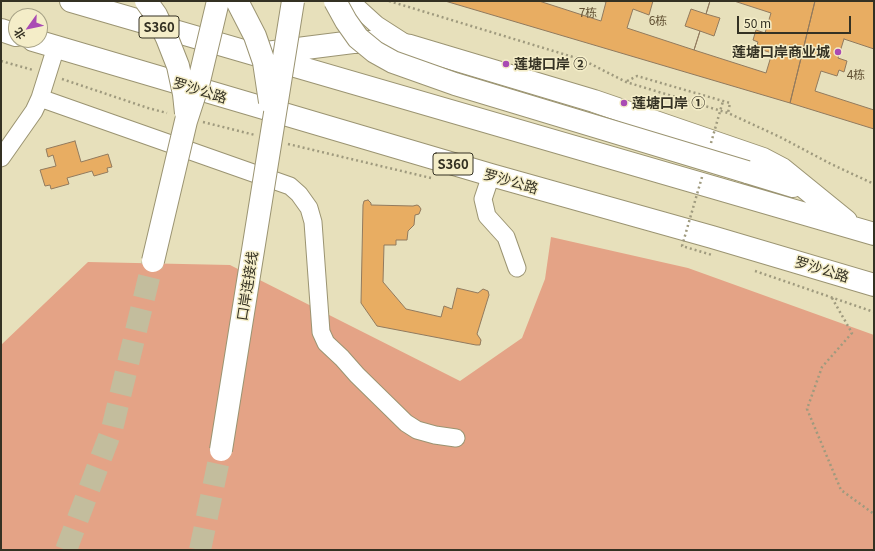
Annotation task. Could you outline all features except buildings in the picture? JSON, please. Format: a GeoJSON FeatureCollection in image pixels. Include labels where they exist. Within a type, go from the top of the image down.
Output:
{"type":"FeatureCollection","features":[{"type":"Feature","properties":{"kind":"highway","name":"S360"},"geometry":{"type":"LineString","coordinates":[[70,1],[851,226],[874,234]]}},
{"type":"Feature","properties":{"kind":"highway"},"geometry":{"type":"LineString","coordinates":[[146,1],[156,15],[178,66],[184,94],[186,121]]}},
{"type":"Feature","properties":{"kind":"highway"},"geometry":{"type":"LineString","coordinates":[[153,261],[186,121],[198,81],[218,1]]}},
{"type":"Feature","properties":{"kind":"highway"},"geometry":{"type":"LineString","coordinates":[[237,1],[255,36],[264,62],[273,123]]}},
{"type":"Feature","properties":{"kind":"highway","name":"口岸连接线"},"geometry":{"type":"LineString","coordinates":[[221,450],[293,1]]}},
{"type":"Feature","properties":{"kind":"highway"},"geometry":{"type":"LineString","coordinates":[[334,1],[358,38],[375,52],[392,62],[455,84],[811,192]]}},
{"type":"Feature","properties":{"kind":"highway"},"geometry":{"type":"LineString","coordinates":[[248,52],[281,52],[353,42],[382,42],[410,46],[594,101],[763,160],[782,169],[851,226]]}},
{"type":"Feature","properties":{"kind":"highway","name":"罗沙公路"},"geometry":{"type":"LineString","coordinates":[[48,45],[491,175],[712,236],[874,285]]}},
{"type":"Feature","properties":{"kind":"street"},"geometry":{"type":"LineString","coordinates":[[353,1],[356,6],[376,25],[388,34],[410,46]]}},
{"type":"Feature","properties":{"kind":"street"},"geometry":{"type":"LineString","coordinates":[[1,158],[34,111],[40,98],[56,47]]}},
{"type":"Feature","properties":{"kind":"street"},"geometry":{"type":"LineString","coordinates":[[40,98],[290,186],[299,194],[309,208],[311,215],[321,332],[326,343],[406,423],[417,430],[435,435],[456,438]]}},
{"type":"Feature","properties":{"kind":"street"},"geometry":{"type":"LineString","coordinates":[[491,175],[483,199],[487,216],[506,237],[517,268]]}},
{"type":"Feature","properties":{"kind":"path"},"geometry":{"type":"LineString","coordinates":[[390,1],[584,60],[626,82],[728,113],[874,184]]}},
{"type":"Feature","properties":{"kind":"path"},"geometry":{"type":"LineString","coordinates":[[1,61],[35,71]]}},
{"type":"Feature","properties":{"kind":"path"},"geometry":{"type":"LineString","coordinates":[[626,82],[637,76],[730,103],[728,113]]}},
{"type":"Feature","properties":{"kind":"path"},"geometry":{"type":"LineString","coordinates":[[710,147],[722,101]]}},
{"type":"Feature","properties":{"kind":"path"},"geometry":{"type":"LineString","coordinates":[[704,170],[682,246],[719,257]]}},
{"type":"Feature","properties":{"kind":"path"},"geometry":{"type":"LineString","coordinates":[[754,270],[874,312]]}},
{"type":"Feature","properties":{"kind":"path"},"geometry":{"type":"LineString","coordinates":[[832,298],[852,333],[822,367],[806,409],[841,490],[874,514]]}},
{"type":"Feature","properties":{"kind":"shaded area"},"geometry":{"type":"Polygon","coordinates":[[[551,237],[688,268],[874,335],[874,550],[1,550],[1,345],[88,262],[230,265],[460,381],[522,338],[545,279],[551,237]]]}},
{"type":"Feature","properties":{"kind":"tunnel"},"geometry":{"type":"LineString","coordinates":[[66,550],[112,429],[153,261]]}},
{"type":"Feature","properties":{"kind":"tunnel"},"geometry":{"type":"LineString","coordinates":[[200,550],[221,450]]}},
{"type":"Feature","properties":{"kind":"place","name":"莲塘口岸商业城"},"geometry":{"type":"Point","coordinates":[838,52]}},
{"type":"Feature","properties":{"kind":"place","name":"莲塘口岸 ②"},"geometry":{"type":"Point","coordinates":[506,64]}},
{"type":"Feature","properties":{"kind":"place","name":"莲塘口岸 ①"},"geometry":{"type":"Point","coordinates":[624,103]}}]}
